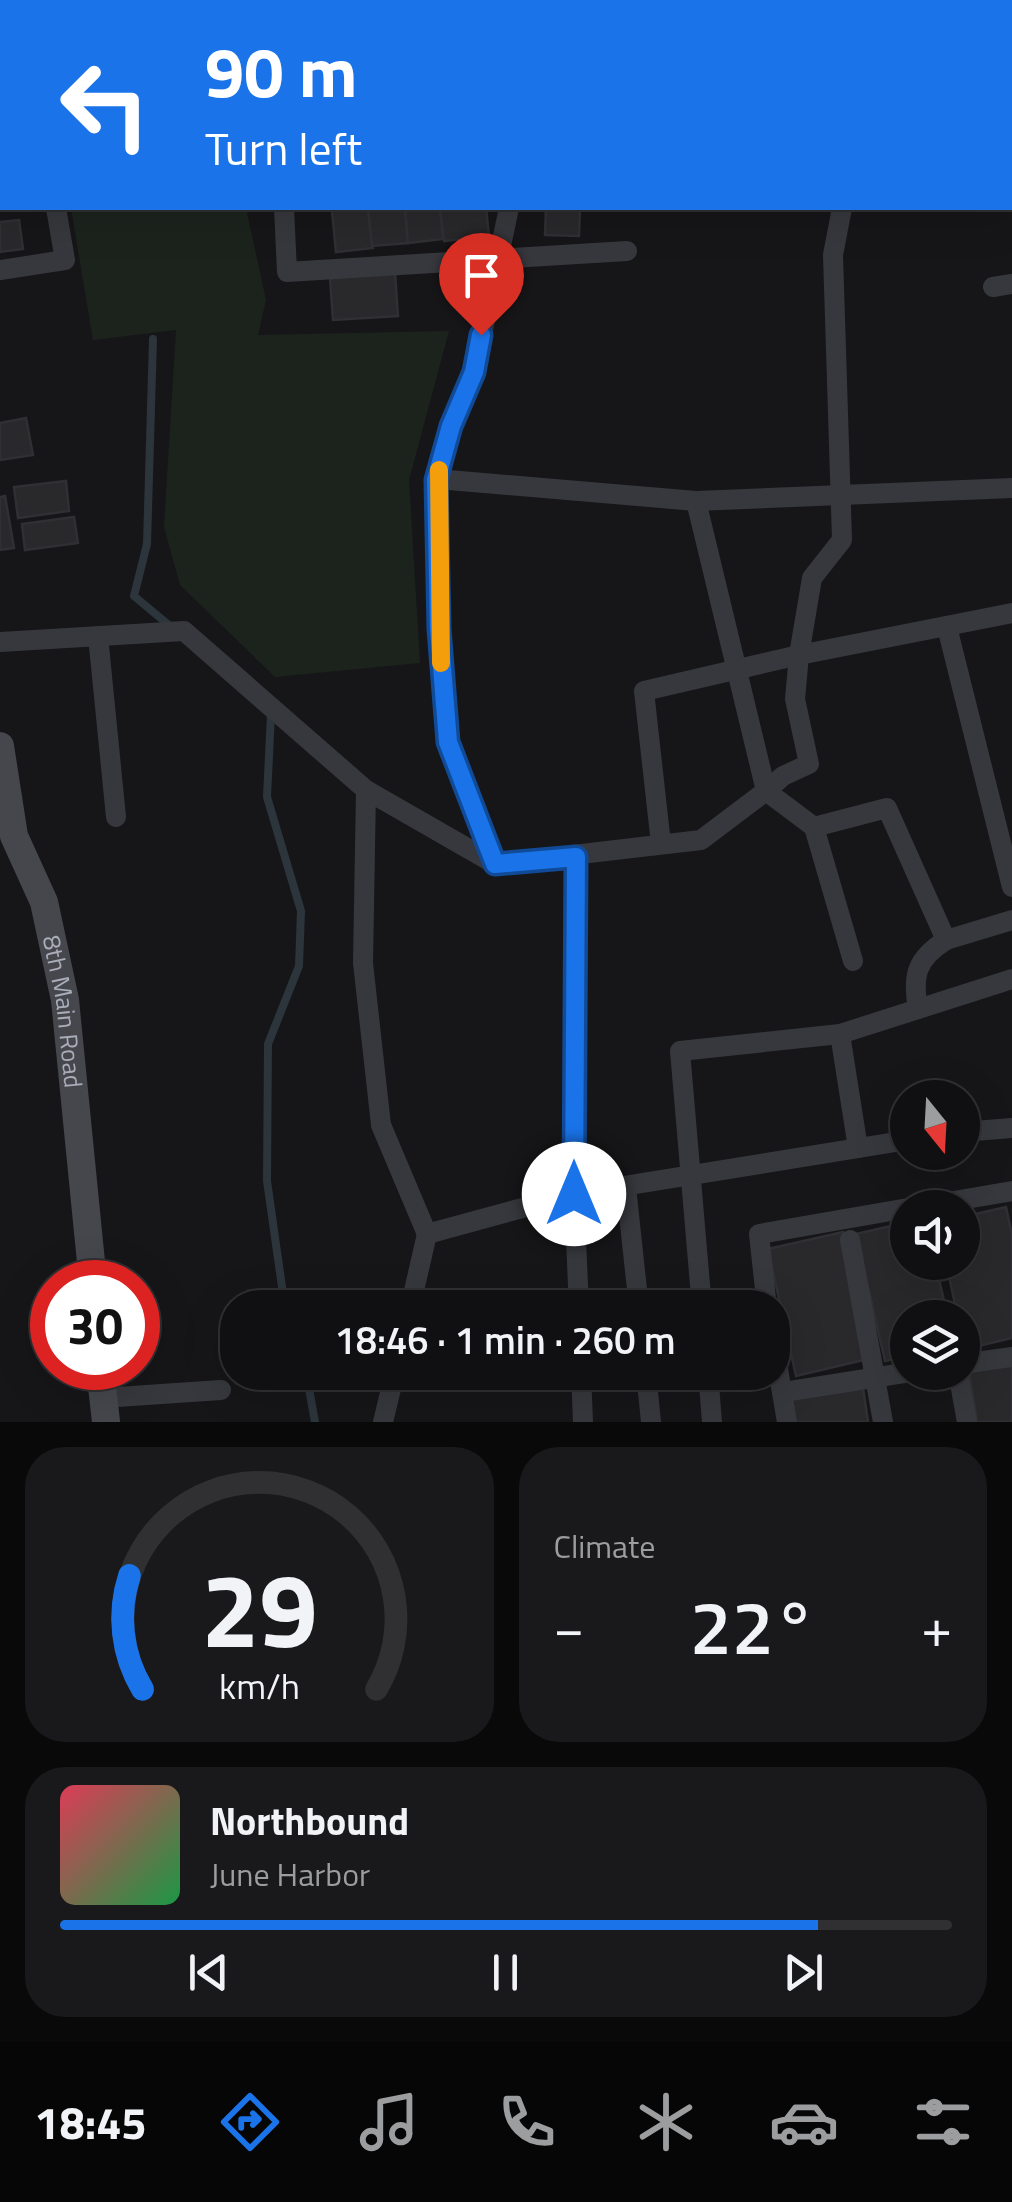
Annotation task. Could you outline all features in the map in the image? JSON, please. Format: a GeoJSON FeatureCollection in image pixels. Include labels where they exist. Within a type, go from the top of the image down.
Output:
{"type":"FeatureCollection","features":[{"type":"Feature","properties":{"kind":"street"},"geometry":{"type":"LineString","coordinates":[[0,270],[65,260],[56,210]]}},
{"type":"Feature","properties":{"kind":"street"},"geometry":{"type":"LineString","coordinates":[[284,210],[286,272],[627,252]]}},
{"type":"Feature","properties":{"kind":"street"},"geometry":{"type":"LineString","coordinates":[[495,864],[448,742],[439,629],[436,480],[451,426],[474,372],[494,262],[508,210]]}},
{"type":"Feature","properties":{"kind":"street"},"geometry":{"type":"LineString","coordinates":[[0,642],[184,630],[366,790],[495,864],[701,840],[783,776],[809,764],[794,699],[799,654],[812,578],[842,540],[832,255],[842,210]]}},
{"type":"Feature","properties":{"kind":"street"},"geometry":{"type":"LineString","coordinates":[[436,480],[696,501],[1012,488]]}},
{"type":"Feature","properties":{"kind":"street"},"geometry":{"type":"LineString","coordinates":[[696,501],[734,672],[766,791],[814,827],[853,961]]}},
{"type":"Feature","properties":{"kind":"street"},"geometry":{"type":"LineString","coordinates":[[662,844],[644,691],[799,654],[1012,612]]}},
{"type":"Feature","properties":{"kind":"street"},"geometry":{"type":"LineString","coordinates":[[947,627],[1012,887]]}},
{"type":"Feature","properties":{"kind":"street"},"geometry":{"type":"LineString","coordinates":[[98,636],[116,817]]}},
{"type":"Feature","properties":{"kind":"street","name":"8th Main Road"},"geometry":{"type":"LineString","coordinates":[[0,746],[14,836],[44,902],[65,1000],[91,1260]]}},
{"type":"Feature","properties":{"kind":"street"},"geometry":{"type":"LineString","coordinates":[[366,790],[364,962],[382,1126],[427,1234],[414,1290]]}},
{"type":"Feature","properties":{"kind":"street"},"geometry":{"type":"LineString","coordinates":[[814,827],[886,808],[946,940]]}},
{"type":"Feature","properties":{"kind":"street"},"geometry":{"type":"LineString","coordinates":[[576,857],[574,1194],[578,1290]]}},
{"type":"Feature","properties":{"kind":"street"},"geometry":{"type":"LineString","coordinates":[[918,1009],[916,970],[928,951],[946,940],[1012,920]]}},
{"type":"Feature","properties":{"kind":"street"},"geometry":{"type":"LineString","coordinates":[[701,1290],[680,1051],[840,1034],[1012,980]]}},
{"type":"Feature","properties":{"kind":"street"},"geometry":{"type":"LineString","coordinates":[[840,1034],[858,1148]]}},
{"type":"Feature","properties":{"kind":"street"},"geometry":{"type":"LineString","coordinates":[[980,1131],[1012,1128]]}},
{"type":"Feature","properties":{"kind":"street"},"geometry":{"type":"LineString","coordinates":[[427,1234],[574,1194],[691,1172],[890,1143]]}},
{"type":"Feature","properties":{"kind":"street"},"geometry":{"type":"LineString","coordinates":[[626,1187],[637,1290]]}},
{"type":"Feature","properties":{"kind":"street"},"geometry":{"type":"LineString","coordinates":[[980,1196],[1012,1190]]}},
{"type":"Feature","properties":{"kind":"street"},"geometry":{"type":"LineString","coordinates":[[765,1290],[759,1234],[890,1211]]}},
{"type":"Feature","properties":{"kind":"street"},"geometry":{"type":"LineString","coordinates":[[850,1240],[883,1422]]}},
{"type":"Feature","properties":{"kind":"street"},"geometry":{"type":"LineString","coordinates":[[980,1361],[1012,1357]]}},
{"type":"Feature","properties":{"kind":"street"},"geometry":{"type":"LineString","coordinates":[[787,1422],[784,1392],[890,1376]]}},
{"type":"Feature","properties":{"kind":"street"},"geometry":{"type":"LineString","coordinates":[[104,1410],[222,1390]]}},
{"type":"Feature","properties":{"kind":"street"},"geometry":{"type":"LineString","coordinates":[[383,1422],[390,1390]]}},
{"type":"Feature","properties":{"kind":"street"},"geometry":{"type":"LineString","coordinates":[[582,1390],[583,1422]]}},
{"type":"Feature","properties":{"kind":"street"},"geometry":{"type":"LineString","coordinates":[[648,1390],[651,1422]]}},
{"type":"Feature","properties":{"kind":"street"},"geometry":{"type":"LineString","coordinates":[[709,1390],[712,1422]]}},
{"type":"Feature","properties":{"kind":"street"},"geometry":{"type":"LineString","coordinates":[[961,1390],[967,1422]]}},
{"type":"Feature","properties":{"kind":"shaded area"},"geometry":{"type":"Polygon","coordinates":[[[71,210],[246,210],[266,300],[258,335],[449,331],[409,480],[420,663],[275,677],[180,585],[164,527],[176,330],[93,340],[71,210]]]}},
{"type":"Feature","properties":{"kind":"building"},"geometry":{"type":"Polygon","coordinates":[[[368,210],[373,248],[336,252],[332,211],[368,210]]]}},
{"type":"Feature","properties":{"kind":"building"},"geometry":{"type":"Polygon","coordinates":[[[368,210],[405,210],[408,243],[372,246],[368,210]]]}},
{"type":"Feature","properties":{"kind":"building"},"geometry":{"type":"Polygon","coordinates":[[[405,210],[440,210],[443,239],[408,243],[405,210]]]}},
{"type":"Feature","properties":{"kind":"building"},"geometry":{"type":"Polygon","coordinates":[[[440,210],[486,210],[489,236],[444,241],[440,210]]]}},
{"type":"Feature","properties":{"kind":"building"},"geometry":{"type":"Polygon","coordinates":[[[546,210],[580,210],[579,236],[545,235],[546,210]]]}},
{"type":"Feature","properties":{"kind":"building"},"geometry":{"type":"Polygon","coordinates":[[[19,220],[23,249],[0,252],[0,222],[19,220]]]}},
{"type":"Feature","properties":{"kind":"building"},"geometry":{"type":"Polygon","coordinates":[[[395,273],[398,316],[333,320],[330,278],[395,273]]]}},
{"type":"Feature","properties":{"kind":"building"},"geometry":{"type":"Polygon","coordinates":[[[26,418],[33,455],[0,460],[0,423],[26,418]]]}},
{"type":"Feature","properties":{"kind":"building"},"geometry":{"type":"Polygon","coordinates":[[[66,481],[69,511],[18,518],[14,487],[66,481]]]}},
{"type":"Feature","properties":{"kind":"building"},"geometry":{"type":"Polygon","coordinates":[[[5,496],[14,548],[0,550],[0,497],[5,496]]]}},
{"type":"Feature","properties":{"kind":"building"},"geometry":{"type":"Polygon","coordinates":[[[74,517],[78,543],[25,550],[22,524],[74,517]]]}},
{"type":"Feature","properties":{"kind":"building"},"geometry":{"type":"Polygon","coordinates":[[[1006,1207],[1012,1235],[1012,1338],[980,1346],[980,1300],[954,1300],[950,1280],[980,1280],[980,1213],[1006,1207]]]}},
{"type":"Feature","properties":{"kind":"building"},"geometry":{"type":"Polygon","coordinates":[[[890,1226],[890,1280],[939,1280],[944,1300],[890,1300],[890,1360],[885,1361],[856,1234],[890,1226]]]}},
{"type":"Feature","properties":{"kind":"building"},"geometry":{"type":"Polygon","coordinates":[[[843,1232],[872,1358],[796,1376],[790,1349],[790,1290],[777,1290],[768,1249],[843,1232]]]}},
{"type":"Feature","properties":{"kind":"building"},"geometry":{"type":"Polygon","coordinates":[[[1012,1363],[1012,1422],[977,1422],[972,1390],[980,1390],[980,1367],[1012,1363]]]}},
{"type":"Feature","properties":{"kind":"building"},"geometry":{"type":"Polygon","coordinates":[[[863,1388],[868,1422],[795,1422],[792,1398],[863,1388]]]}},
{"type":"Feature","properties":{"kind":"waterway"},"geometry":{"type":"LineString","coordinates":[[153,339],[147,544],[134,596],[170,626]]}},
{"type":"Feature","properties":{"kind":"waterway"},"geometry":{"type":"LineString","coordinates":[[271,714],[267,797],[301,911],[299,966],[268,1044],[267,1181],[282,1290]]}},
{"type":"Feature","properties":{"kind":"waterway"},"geometry":{"type":"LineString","coordinates":[[309,1390],[315,1422]]}},
{"type":"Feature","properties":{"kind":"slow traffic"},"geometry":{"type":"LineString","coordinates":[[439,470],[436,480],[441,663]]}},
{"type":"Feature","properties":{"kind":"route"},"geometry":{"type":"LineString","coordinates":[[481,335],[474,372],[451,426],[436,480],[439,629],[448,742],[495,864],[576,857],[574,1194]]}}]}
